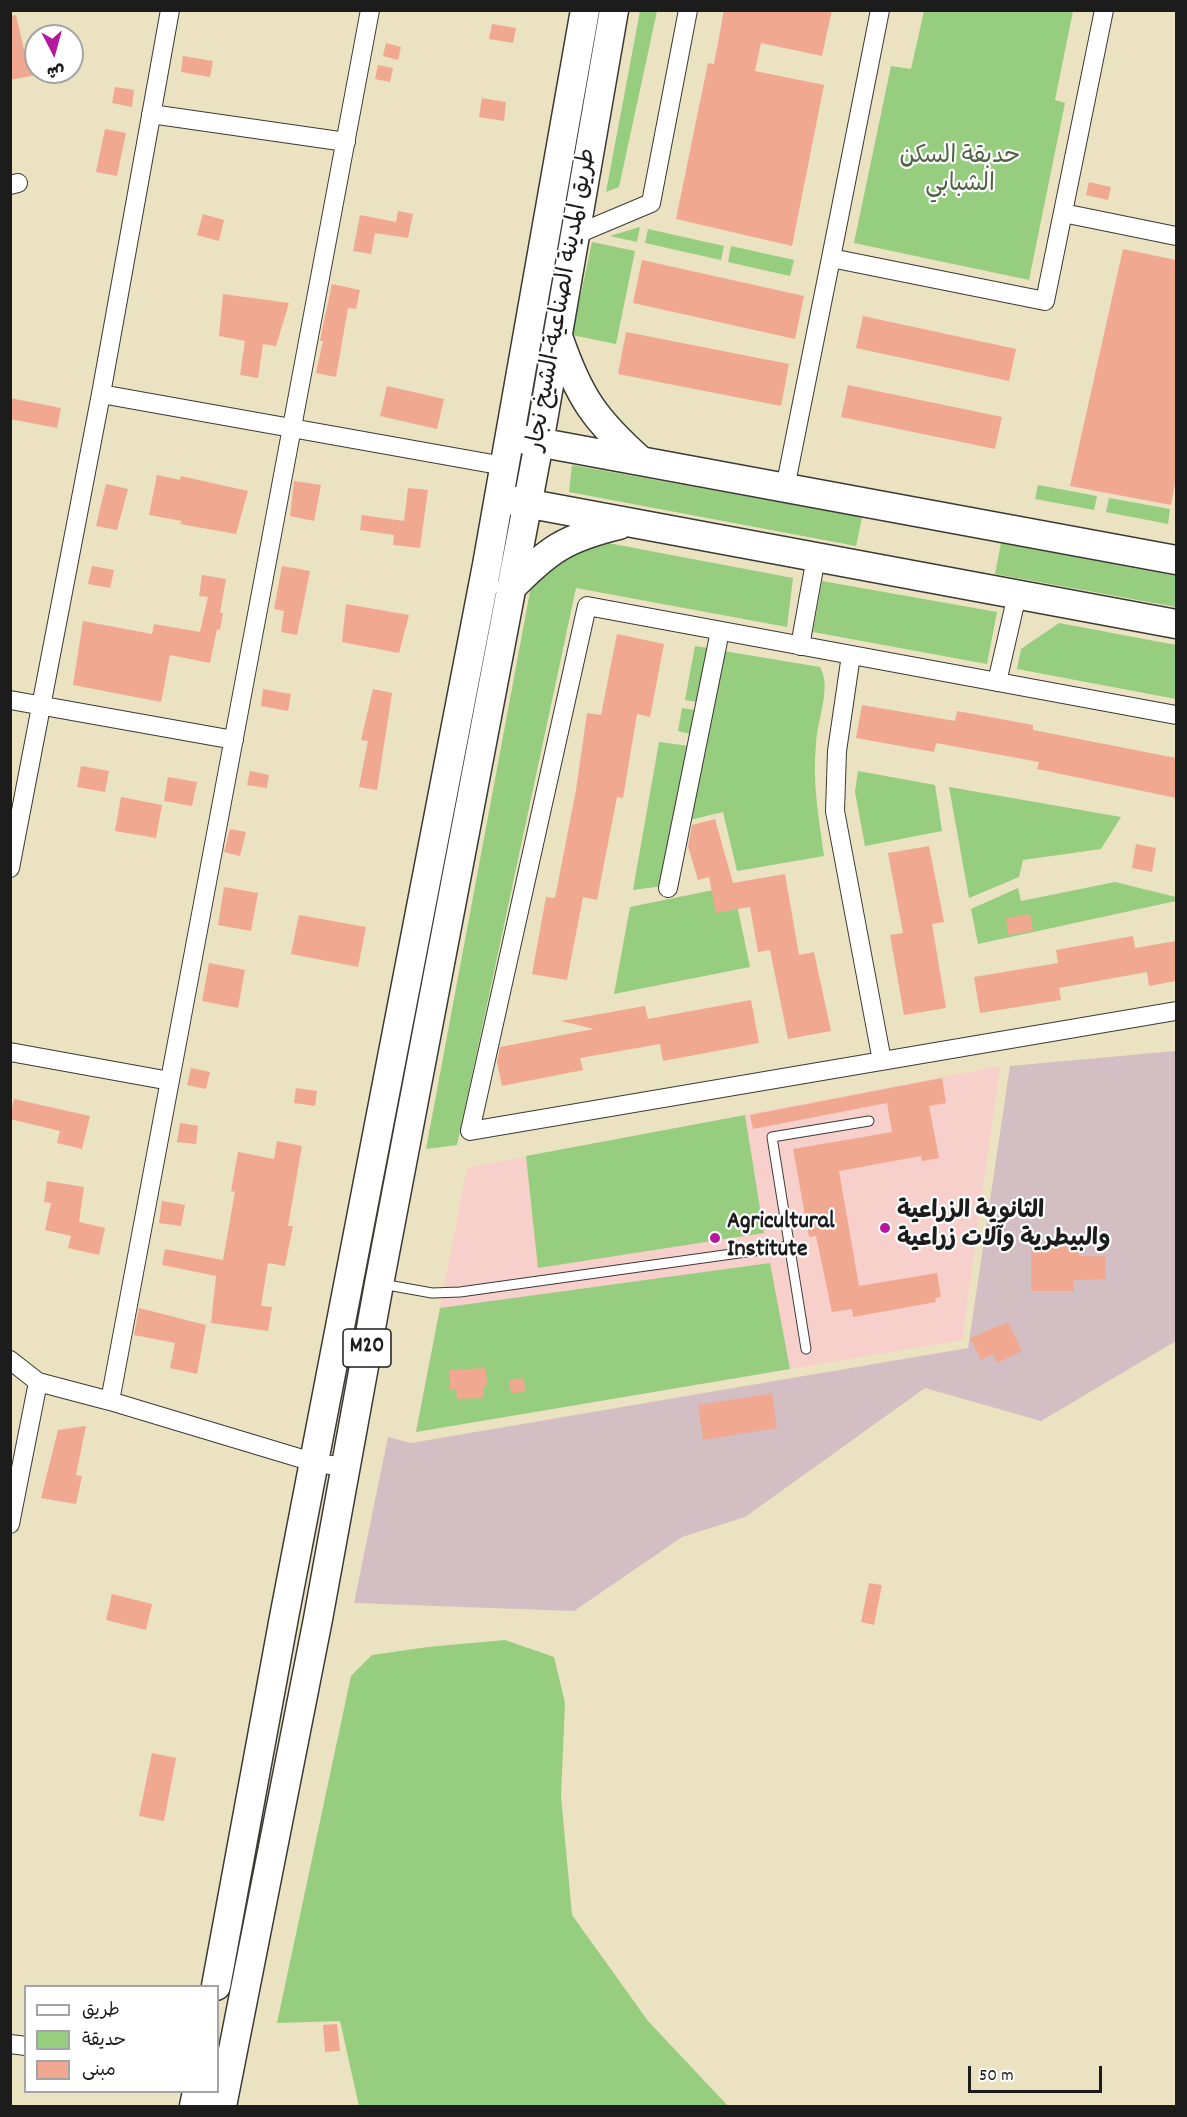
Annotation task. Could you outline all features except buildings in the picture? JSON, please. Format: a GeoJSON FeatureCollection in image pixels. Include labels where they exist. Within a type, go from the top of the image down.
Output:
{"type":"FeatureCollection","features":[{"type":"Feature","properties":{"kind":"main road"},"geometry":{"type":"LineString","coordinates":[[585,10],[498,498],[1176,624]]}},
{"type":"Feature","properties":{"kind":"main road","name":"طريق المدينة الصناعية-الشيخ نجار"},"geometry":{"type":"LineString","coordinates":[[510,589],[559,337],[614,10]]}},
{"type":"Feature","properties":{"kind":"main road"},"geometry":{"type":"LineString","coordinates":[[559,337],[571,375],[589,408],[614,437],[641,461]]}},
{"type":"Feature","properties":{"kind":"main road"},"geometry":{"type":"LineString","coordinates":[[510,437],[1176,561]]}},
{"type":"Feature","properties":{"kind":"main road","name":"M20"},"geometry":{"type":"LineString","coordinates":[[216,1985],[498,498]]}},
{"type":"Feature","properties":{"kind":"main road"},"geometry":{"type":"LineString","coordinates":[[510,589],[534,564],[566,541],[584,534],[630,523]]}},
{"type":"Feature","properties":{"kind":"main road","name":"M20"},"geometry":{"type":"LineString","coordinates":[[222,2106],[318,1619],[510,589]]}},
{"type":"Feature","properties":{"kind":"street"},"geometry":{"type":"LineString","coordinates":[[10,868],[101,394],[170,10]]}},
{"type":"Feature","properties":{"kind":"street"},"geometry":{"type":"LineString","coordinates":[[110,1401],[370,10]]}},
{"type":"Feature","properties":{"kind":"street"},"geometry":{"type":"LineString","coordinates":[[575,235],[651,203],[688,10]]}},
{"type":"Feature","properties":{"kind":"street"},"geometry":{"type":"LineString","coordinates":[[785,488],[880,10]]}},
{"type":"Feature","properties":{"kind":"street"},"geometry":{"type":"LineString","coordinates":[[831,258],[1045,301],[1104,10]]}},
{"type":"Feature","properties":{"kind":"street"},"geometry":{"type":"LineString","coordinates":[[151,114],[346,142]]}},
{"type":"Feature","properties":{"kind":"street"},"geometry":{"type":"LineString","coordinates":[[1063,213],[1176,236]]}},
{"type":"Feature","properties":{"kind":"street"},"geometry":{"type":"LineString","coordinates":[[101,394],[504,466]]}},
{"type":"Feature","properties":{"kind":"street"},"geometry":{"type":"LineString","coordinates":[[800,646],[816,557]]}},
{"type":"Feature","properties":{"kind":"street"},"geometry":{"type":"LineString","coordinates":[[997,682],[1017,594]]}},
{"type":"Feature","properties":{"kind":"street"},"geometry":{"type":"LineString","coordinates":[[1176,715],[587,606],[470,1131],[1176,1011]]}},
{"type":"Feature","properties":{"kind":"street"},"geometry":{"type":"LineString","coordinates":[[668,888],[720,631]]}},
{"type":"Feature","properties":{"kind":"street"},"geometry":{"type":"LineString","coordinates":[[851,655],[837,751],[835,811],[882,1061]]}},
{"type":"Feature","properties":{"kind":"street"},"geometry":{"type":"LineString","coordinates":[[10,700],[234,740]]}},
{"type":"Feature","properties":{"kind":"street"},"geometry":{"type":"LineString","coordinates":[[10,1052],[170,1081]]}},
{"type":"Feature","properties":{"kind":"street"},"geometry":{"type":"LineString","coordinates":[[10,1360],[38,1382],[316,1462],[345,1467]]}},
{"type":"Feature","properties":{"kind":"street"},"geometry":{"type":"LineString","coordinates":[[10,1524],[38,1382]]}},
{"type":"Feature","properties":{"kind":"lane"},"geometry":{"type":"LineString","coordinates":[[806,1349],[771,1137],[869,1121]]}},
{"type":"Feature","properties":{"kind":"lane"},"geometry":{"type":"LineString","coordinates":[[379,1284],[432,1293],[459,1292],[789,1246]]}},
{"type":"Feature","properties":{"kind":"shaded area"},"geometry":{"type":"Polygon","coordinates":[[[1176,1051],[1176,1341],[1041,1421],[925,1388],[745,1517],[682,1537],[574,1611],[354,1603],[388,1437],[411,1443],[968,1348],[1010,1066],[1176,1051]]]}},
{"type":"Feature","properties":{"kind":"shaded area","name":"Agricultural Institute"},"geometry":{"type":"Polygon","coordinates":[[[1000,1066],[962,1340],[416,1432],[467,1168],[1000,1066]]]}},
{"type":"Feature","properties":{"kind":"green space"},"geometry":{"type":"Polygon","coordinates":[[[640,11],[657,11],[619,187],[606,192],[640,11]]]}},
{"type":"Feature","properties":{"kind":"green space","name":"حدبقة السكن الشبابي"},"geometry":{"type":"Polygon","coordinates":[[[924,11],[1073,11],[1055,100],[1065,103],[1029,280],[854,243],[891,66],[911,69],[924,11]]]}},
{"type":"Feature","properties":{"kind":"green space"},"geometry":{"type":"Polygon","coordinates":[[[640,227],[637,242],[610,236],[640,227]]]}},
{"type":"Feature","properties":{"kind":"green space"},"geometry":{"type":"Polygon","coordinates":[[[648,229],[724,246],[721,260],[645,243],[648,229]]]}},
{"type":"Feature","properties":{"kind":"green space"},"geometry":{"type":"Polygon","coordinates":[[[592,242],[635,251],[616,344],[572,335],[592,242]]]}},
{"type":"Feature","properties":{"kind":"green space"},"geometry":{"type":"Polygon","coordinates":[[[731,246],[794,260],[790,276],[728,262],[731,246]]]}},
{"type":"Feature","properties":{"kind":"green space"},"geometry":{"type":"Polygon","coordinates":[[[572,465],[862,517],[856,546],[569,492],[572,465]]]}},
{"type":"Feature","properties":{"kind":"green space"},"geometry":{"type":"Polygon","coordinates":[[[1038,485],[1097,496],[1094,510],[1035,499],[1038,485]]]}},
{"type":"Feature","properties":{"kind":"green space"},"geometry":{"type":"Polygon","coordinates":[[[1109,498],[1170,509],[1168,524],[1106,512],[1109,498]]]}},
{"type":"Feature","properties":{"kind":"green space"},"geometry":{"type":"Polygon","coordinates":[[[608,543],[793,578],[787,627],[576,588],[457,1145],[426,1149],[535,565],[566,549],[608,543]]]}},
{"type":"Feature","properties":{"kind":"green space"},"geometry":{"type":"Polygon","coordinates":[[[1001,543],[1176,576],[1176,607],[995,574],[1001,543]]]}},
{"type":"Feature","properties":{"kind":"green space"},"geometry":{"type":"Polygon","coordinates":[[[822,581],[997,612],[987,664],[813,632],[822,581]]]}},
{"type":"Feature","properties":{"kind":"green space"},"geometry":{"type":"Polygon","coordinates":[[[1059,623],[1176,645],[1176,699],[1017,669],[1021,649],[1059,623]]]}},
{"type":"Feature","properties":{"kind":"green space"},"geometry":{"type":"Polygon","coordinates":[[[695,646],[708,648],[697,702],[685,700],[695,646]]]}},
{"type":"Feature","properties":{"kind":"green space"},"geometry":{"type":"Polygon","coordinates":[[[724,651],[820,667],[825,684],[817,735],[815,772],[824,856],[737,871],[723,812],[690,820],[724,651]]]}},
{"type":"Feature","properties":{"kind":"green space"},"geometry":{"type":"Polygon","coordinates":[[[682,708],[695,710],[691,734],[678,731],[682,708]]]}},
{"type":"Feature","properties":{"kind":"green space"},"geometry":{"type":"Polygon","coordinates":[[[659,742],[689,746],[663,886],[633,890],[659,742]]]}},
{"type":"Feature","properties":{"kind":"green space"},"geometry":{"type":"Polygon","coordinates":[[[858,771],[935,785],[942,831],[865,846],[855,792],[858,771]]]}},
{"type":"Feature","properties":{"kind":"green space"},"geometry":{"type":"Polygon","coordinates":[[[949,787],[1121,817],[1101,849],[1023,860],[1019,877],[969,898],[949,787]]]}},
{"type":"Feature","properties":{"kind":"green space"},"geometry":{"type":"Polygon","coordinates":[[[1115,882],[1176,897],[1176,901],[978,944],[971,909],[1018,888],[1021,901],[1115,882]]]}},
{"type":"Feature","properties":{"kind":"green space"},"geometry":{"type":"Polygon","coordinates":[[[733,886],[750,967],[614,994],[630,907],[733,886]]]}},
{"type":"Feature","properties":{"kind":"green space"},"geometry":{"type":"Polygon","coordinates":[[[745,1115],[764,1233],[538,1268],[526,1156],[745,1115]]]}},
{"type":"Feature","properties":{"kind":"green space"},"geometry":{"type":"Polygon","coordinates":[[[770,1263],[790,1369],[416,1432],[440,1308],[770,1263]]]}},
{"type":"Feature","properties":{"kind":"green space"},"geometry":{"type":"Polygon","coordinates":[[[505,1640],[554,1657],[565,1703],[561,1796],[572,1915],[648,2021],[728,2106],[359,2106],[340,2021],[277,2023],[351,1676],[372,1655],[505,1640]]]}},
{"type":"Feature","properties":{"kind":"place","name":"الثانوية الزراعية والبيطرية وآلات زراعية"},"geometry":{"type":"Point","coordinates":[885,1228]}},
{"type":"Feature","properties":{"kind":"place","name":"Agricultural Institute"},"geometry":{"type":"Point","coordinates":[715,1238]}}]}
